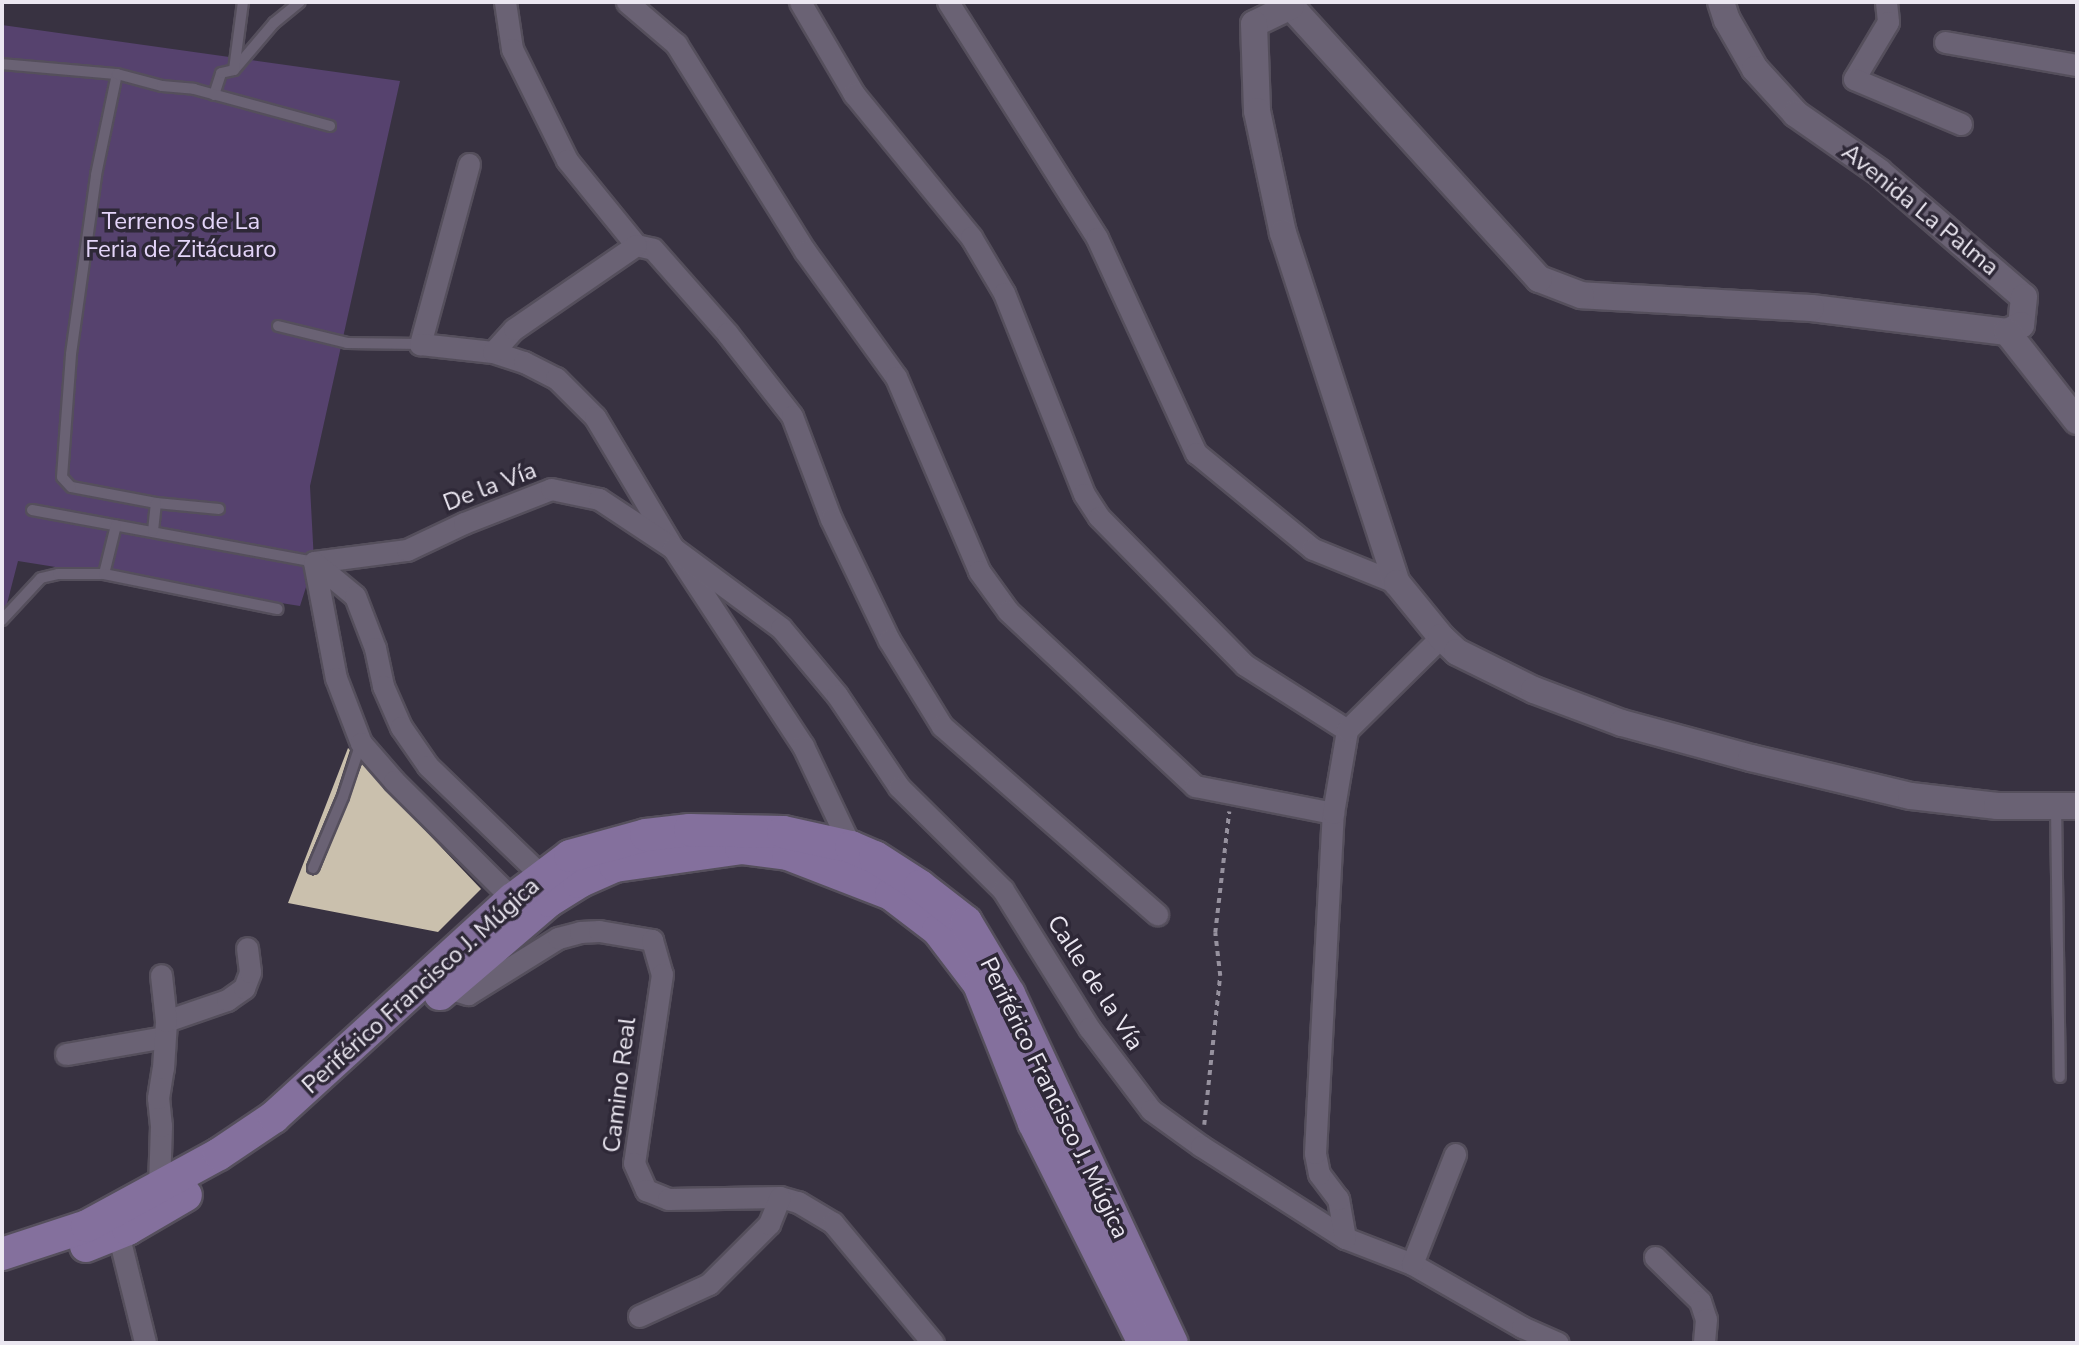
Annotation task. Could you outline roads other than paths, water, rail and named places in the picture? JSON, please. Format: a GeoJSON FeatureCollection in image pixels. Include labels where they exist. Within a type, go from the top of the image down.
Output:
{"type":"FeatureCollection","features":[{"type":"Feature","properties":{"kind":"main road","name":"Periférico Francisco J. Múgica"},"geometry":{"type":"LineString","coordinates":[[2,1254],[87,1226],[219,1154],[274,1117],[314,1085],[513,898],[570,856],[646,835],[690,830],[783,832],[851,847],[875,858],[920,886],[966,922],[1009,994],[1172,1343]]}},
{"type":"Feature","properties":{"kind":"main road","name":"Periférico Francisco J. Múgica"},"geometry":{"type":"LineString","coordinates":[[2,1274],[118,1233],[184,1197],[287,1129],[549,901],[579,882],[615,866],[741,848],[788,854],[891,894],[938,930],[979,984],[1034,1123],[1144,1343]]}},
{"type":"Feature","properties":{"kind":"street"},"geometry":{"type":"LineString","coordinates":[[505,2],[512,49],[567,159],[636,245],[653,249],[727,333],[792,416],[831,519],[889,640],[942,726],[1157,914]]}},
{"type":"Feature","properties":{"kind":"street"},"geometry":{"type":"LineString","coordinates":[[626,2],[676,44],[805,251],[896,377],[979,571],[1008,611],[1195,786],[1333,813]]}},
{"type":"Feature","properties":{"kind":"street"},"geometry":{"type":"LineString","coordinates":[[800,2],[854,94],[971,237],[1004,293],[1083,494],[1100,517],[1245,665],[1347,730]]}},
{"type":"Feature","properties":{"kind":"street"},"geometry":{"type":"LineString","coordinates":[[947,2],[1097,238],[1196,453],[1313,549],[1397,583]]}},
{"type":"Feature","properties":{"kind":"street","name":"Avenida La Palma"},"geometry":{"type":"LineString","coordinates":[[1721,2],[1727,20],[1755,69],[1796,114],[1879,172],[2024,298],[2021,325],[2007,332]]}},
{"type":"Feature","properties":{"kind":"street"},"geometry":{"type":"LineString","coordinates":[[1886,2],[1888,22],[1854,79],[1961,124]]}},
{"type":"Feature","properties":{"kind":"street"},"geometry":{"type":"LineString","coordinates":[[2067,806],[1997,806],[1911,796],[1622,723],[1535,690],[1457,652],[1441,637],[1397,583],[1283,233],[1257,111],[1254,24],[1291,6],[1539,279],[1581,295],[1811,308],[2007,332],[2077,421]]}},
{"type":"Feature","properties":{"kind":"street"},"geometry":{"type":"LineString","coordinates":[[1945,42],[2077,65]]}},
{"type":"Feature","properties":{"kind":"street"},"geometry":{"type":"LineString","coordinates":[[468,164],[420,344],[493,352],[524,362],[556,378],[595,417],[673,548],[803,746],[851,847]]}},
{"type":"Feature","properties":{"kind":"street"},"geometry":{"type":"LineString","coordinates":[[493,352],[514,329],[636,245]]}},
{"type":"Feature","properties":{"kind":"street","name":"De la Vía"},"geometry":{"type":"LineString","coordinates":[[314,562],[407,550],[551,489],[599,499],[673,548]]}},
{"type":"Feature","properties":{"kind":"street","name":"Calle de la Vía"},"geometry":{"type":"LineString","coordinates":[[673,548],[781,628],[837,695],[899,787],[1003,890],[1089,1028],[1151,1110],[1201,1146],[1345,1238],[1412,1264],[1522,1327],[1558,1343]]}},
{"type":"Feature","properties":{"kind":"street"},"geometry":{"type":"LineString","coordinates":[[314,562],[336,678],[360,743],[394,781],[513,898]]}},
{"type":"Feature","properties":{"kind":"street"},"geometry":{"type":"LineString","coordinates":[[314,562],[355,596],[375,648],[383,686],[401,727],[428,766],[542,876]]}},
{"type":"Feature","properties":{"kind":"street"},"geometry":{"type":"LineString","coordinates":[[1345,1238],[1338,1199],[1319,1174],[1315,1153],[1333,813],[1347,730],[1441,637]]}},
{"type":"Feature","properties":{"kind":"street","name":"Camino Real"},"geometry":{"type":"LineString","coordinates":[[448,988],[468,994],[558,938],[580,932],[599,931],[652,940],[662,974],[634,1163],[646,1190],[668,1199],[780,1197],[798,1202],[833,1223],[933,1343]]}},
{"type":"Feature","properties":{"kind":"street"},"geometry":{"type":"LineString","coordinates":[[66,1054],[165,1029],[227,1000],[244,988],[250,972],[247,948]]}},
{"type":"Feature","properties":{"kind":"street"},"geometry":{"type":"LineString","coordinates":[[159,1186],[161,1126],[158,1098],[165,1029],[161,975]]}},
{"type":"Feature","properties":{"kind":"street"},"geometry":{"type":"LineString","coordinates":[[1412,1264],[1455,1154]]}},
{"type":"Feature","properties":{"kind":"street"},"geometry":{"type":"LineString","coordinates":[[639,1316],[709,1284],[768,1224],[780,1197]]}},
{"type":"Feature","properties":{"kind":"street"},"geometry":{"type":"LineString","coordinates":[[118,1233],[145,1342]]}},
{"type":"Feature","properties":{"kind":"street"},"geometry":{"type":"LineString","coordinates":[[1655,1257],[1700,1301],[1706,1319],[1704,1343]]}},
{"type":"Feature","properties":{"kind":"lane"},"geometry":{"type":"LineString","coordinates":[[234,70],[243,2]]}},
{"type":"Feature","properties":{"kind":"lane"},"geometry":{"type":"LineString","coordinates":[[214,95],[221,73],[234,70],[274,23],[300,2]]}},
{"type":"Feature","properties":{"kind":"lane"},"geometry":{"type":"LineString","coordinates":[[2,64],[117,74],[214,95],[330,126]]}},
{"type":"Feature","properties":{"kind":"lane"},"geometry":{"type":"LineString","coordinates":[[117,74],[96,175],[71,354],[62,477],[71,487],[156,503],[219,509]]}},
{"type":"Feature","properties":{"kind":"lane"},"geometry":{"type":"LineString","coordinates":[[278,326],[347,343],[420,344]]}},
{"type":"Feature","properties":{"kind":"lane"},"geometry":{"type":"LineString","coordinates":[[153,531],[156,503]]}},
{"type":"Feature","properties":{"kind":"lane"},"geometry":{"type":"LineString","coordinates":[[32,510],[314,562]]}},
{"type":"Feature","properties":{"kind":"lane"},"geometry":{"type":"LineString","coordinates":[[104,574],[116,525]]}},
{"type":"Feature","properties":{"kind":"lane"},"geometry":{"type":"LineString","coordinates":[[2,620],[41,578],[58,574],[104,574],[278,609]]}},
{"type":"Feature","properties":{"kind":"lane"},"geometry":{"type":"LineString","coordinates":[[313,868],[343,797],[360,743]]}},
{"type":"Feature","properties":{"kind":"lane"},"geometry":{"type":"LineString","coordinates":[[2060,1077],[2067,806]]}},
{"type":"Feature","properties":{"kind":"park label","name":"Terrenos de La Feria de Zitácuaro"},"geometry":{"type":"Point","coordinates":[181,236]}}]}
